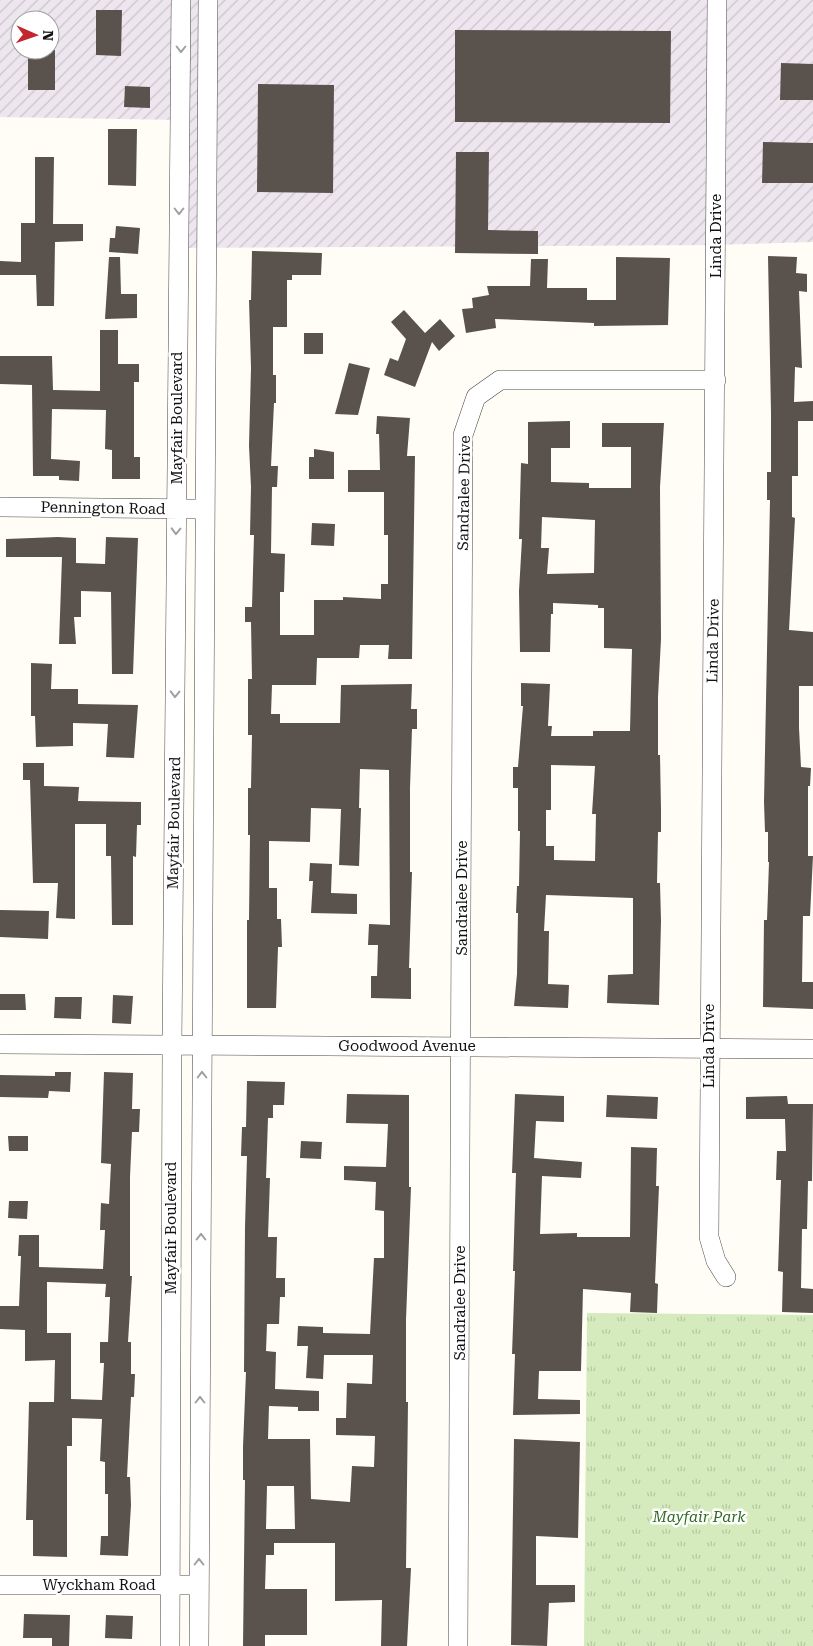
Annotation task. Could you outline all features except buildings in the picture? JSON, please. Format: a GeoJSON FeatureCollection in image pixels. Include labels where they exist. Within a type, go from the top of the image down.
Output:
{"type":"FeatureCollection","features":[{"type":"Feature","properties":{"kind":"street","name":"Mayfair Boulevard"},"geometry":{"type":"LineString","coordinates":[[170,1646],[172,1045],[181,0]]}},
{"type":"Feature","properties":{"kind":"street","name":"Mayfair Boulevard"},"geometry":{"type":"LineString","coordinates":[[198,1646],[208,0]]}},
{"type":"Feature","properties":{"kind":"street","name":"Linda Drive"},"geometry":{"type":"LineString","coordinates":[[717,0],[709,1237],[716,1261],[726,1277]]}},
{"type":"Feature","properties":{"kind":"street","name":"Sandralee Drive"},"geometry":{"type":"LineString","coordinates":[[458,1646],[462,1047],[463,435],[476,397],[500,380],[716,380]]}},
{"type":"Feature","properties":{"kind":"street","name":"Pennington Road"},"geometry":{"type":"LineString","coordinates":[[0,507],[205,509]]}},
{"type":"Feature","properties":{"kind":"street","name":"Goodwood Avenue"},"geometry":{"type":"LineString","coordinates":[[0,1044],[813,1049]]}},
{"type":"Feature","properties":{"kind":"street","name":"Wyckham Road"},"geometry":{"type":"LineString","coordinates":[[0,1585],[199,1585]]}},
{"type":"Feature","properties":{"kind":"shaded area"},"geometry":{"type":"Polygon","coordinates":[[[0,0],[813,0],[813,242],[716,245],[178,248],[180,120],[0,117],[0,0]]]}},
{"type":"Feature","properties":{"kind":"green space","name":"Mayfair Park"},"geometry":{"type":"Polygon","coordinates":[[[587,1313],[813,1315],[813,1646],[584,1646],[587,1313]]]}}]}
